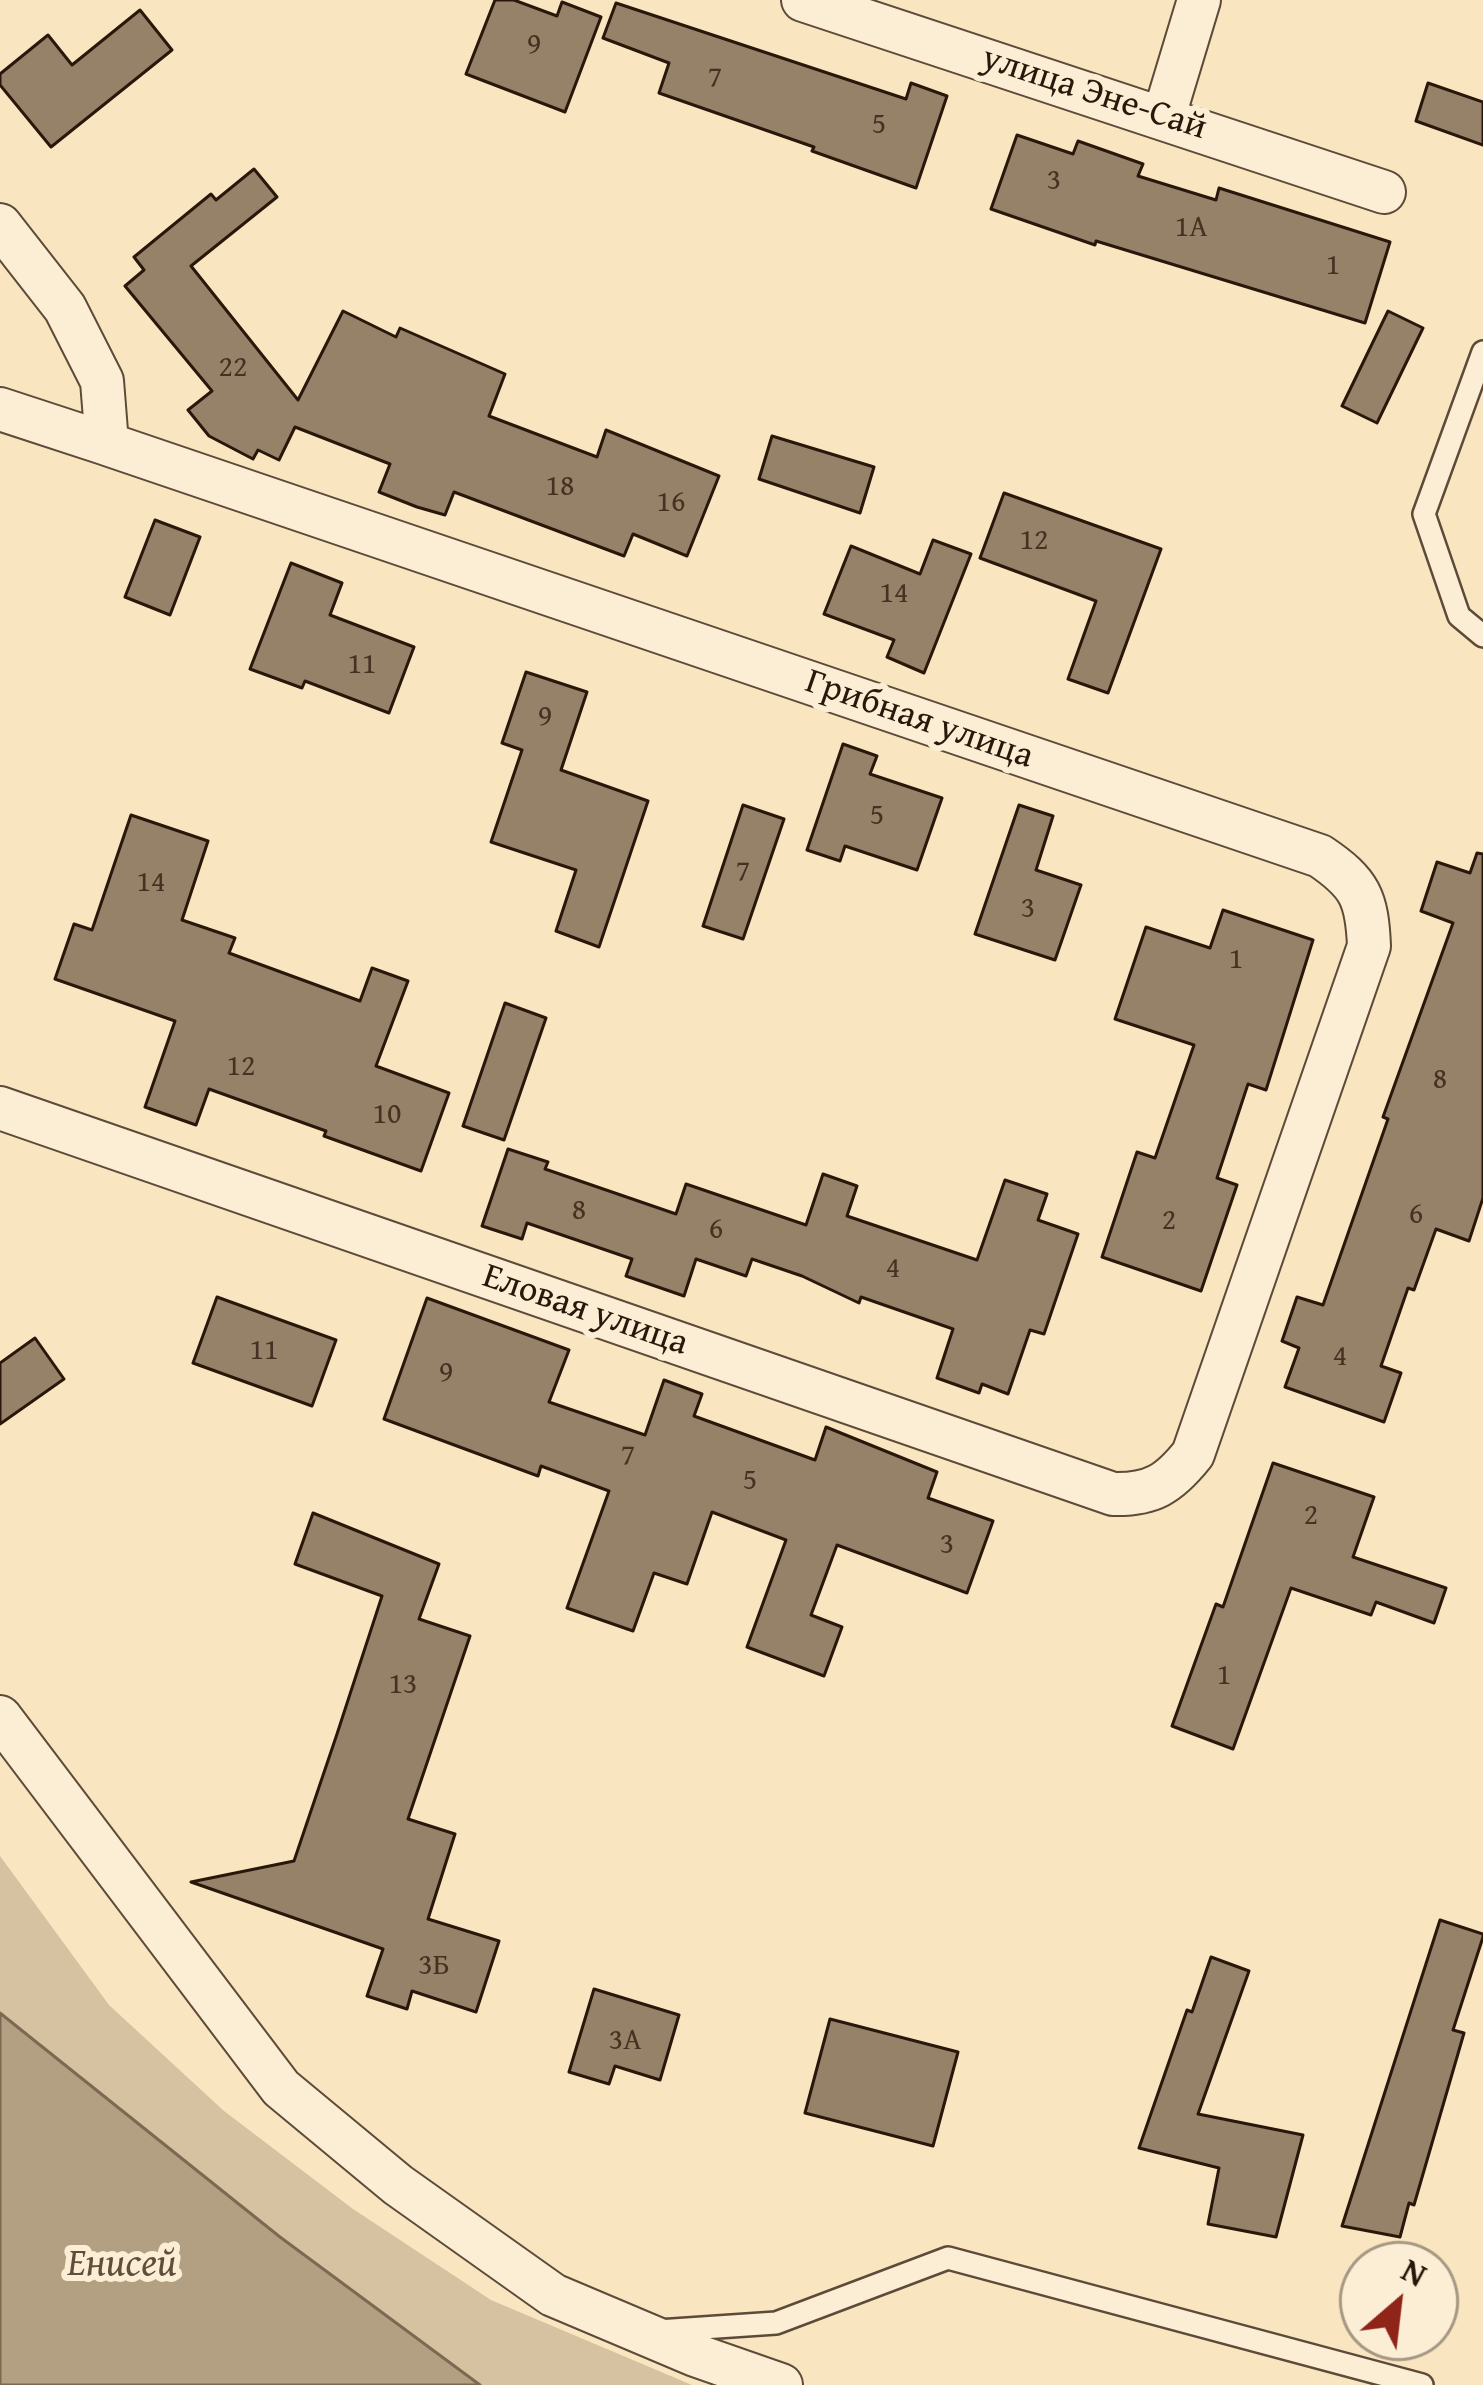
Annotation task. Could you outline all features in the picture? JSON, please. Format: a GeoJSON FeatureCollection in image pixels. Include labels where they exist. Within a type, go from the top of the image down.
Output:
{"type":"FeatureCollection","features":[{"type":"Feature","properties":{"kind":"street","name":"улица Эне-Сай"},"geometry":{"type":"LineString","coordinates":[[803,0],[1384,192]]}},
{"type":"Feature","properties":{"kind":"street"},"geometry":{"type":"LineString","coordinates":[[1164,116],[1198,0]]}},
{"type":"Feature","properties":{"kind":"street"},"geometry":{"type":"LineString","coordinates":[[0,225],[65,308],[102,381],[107,443]]}},
{"type":"Feature","properties":{"kind":"street","name":"Грибная улица"},"geometry":{"type":"LineString","coordinates":[[0,410],[1320,856],[1350,876],[1367,909],[1369,946],[1193,1454],[1170,1482]]}},
{"type":"Feature","properties":{"kind":"street","name":"Еловая улица"},"geometry":{"type":"LineString","coordinates":[[0,1108],[1113,1494],[1141,1495],[1170,1482]]}},
{"type":"Feature","properties":{"kind":"street"},"geometry":{"type":"LineString","coordinates":[[0,1717],[281,2088],[398,2185],[553,2295],[781,2385]]}},
{"type":"Feature","properties":{"kind":"lane"},"geometry":{"type":"LineString","coordinates":[[1483,352],[1424,514],[1460,616],[1483,636]]}},
{"type":"Feature","properties":{"kind":"lane"},"geometry":{"type":"LineString","coordinates":[[640,2332],[776,2323],[948,2258],[1422,2385]]}},
{"type":"Feature","properties":{"kind":"shaded area"},"geometry":{"type":"Polygon","coordinates":[[[0,1856],[109,2005],[224,2111],[353,2209],[491,2300],[692,2385],[480,2385],[280,2237],[0,2013],[0,1856]]]}},
{"type":"Feature","properties":{"kind":"water","name":"Енисей"},"geometry":{"type":"Polygon","coordinates":[[[0,2013],[280,2237],[480,2385],[0,2385],[0,2013]]]}},
{"type":"Feature","properties":{"kind":"building"},"geometry":{"type":"Polygon","coordinates":[[[495,0],[514,0],[557,16],[562,2],[601,17],[565,112],[466,74],[495,0]]]}},
{"type":"Feature","properties":{"kind":"building"},"geometry":{"type":"Polygon","coordinates":[[[616,3],[906,99],[911,83],[947,96],[916,188],[659,93],[669,63],[603,38],[616,3]]]}},
{"type":"Feature","properties":{"kind":"building"},"geometry":{"type":"Polygon","coordinates":[[[140,10],[172,50],[51,147],[0,85],[0,74],[48,35],[72,65],[140,10]]]}},
{"type":"Feature","properties":{"kind":"building"},"geometry":{"type":"Polygon","coordinates":[[[1428,83],[1483,102],[1483,145],[1416,121],[1428,83]]]}},
{"type":"Feature","properties":{"kind":"building"},"geometry":{"type":"Polygon","coordinates":[[[1017,135],[1073,154],[1078,141],[1143,164],[1138,176],[1216,200],[1219,188],[1390,242],[1365,323],[1096,241],[1095,245],[991,209],[1017,135]]]}},
{"type":"Feature","properties":{"kind":"building"},"geometry":{"type":"Polygon","coordinates":[[[254,169],[277,197],[191,266],[298,400],[343,311],[396,337],[400,328],[505,374],[489,416],[597,457],[606,430],[719,476],[687,556],[633,534],[624,556],[454,492],[445,515],[417,507],[379,492],[390,464],[295,427],[279,460],[258,450],[253,459],[209,436],[188,410],[212,391],[125,286],[144,270],[134,257],[211,194],[216,200],[254,169]]]}},
{"type":"Feature","properties":{"kind":"building"},"geometry":{"type":"Polygon","coordinates":[[[1388,311],[1423,328],[1377,423],[1342,406],[1388,311]]]}},
{"type":"Feature","properties":{"kind":"building"},"geometry":{"type":"Polygon","coordinates":[[[772,436],[874,467],[860,513],[759,479],[772,436]]]}},
{"type":"Feature","properties":{"kind":"building"},"geometry":{"type":"Polygon","coordinates":[[[1004,493],[1161,549],[1108,693],[1068,679],[1096,601],[980,558],[1004,493]]]}},
{"type":"Feature","properties":{"kind":"building"},"geometry":{"type":"Polygon","coordinates":[[[155,520],[200,537],[170,615],[125,597],[155,520]]]}},
{"type":"Feature","properties":{"kind":"building"},"geometry":{"type":"Polygon","coordinates":[[[933,540],[971,554],[924,673],[887,657],[894,640],[824,614],[851,546],[920,574],[933,540]]]}},
{"type":"Feature","properties":{"kind":"building"},"geometry":{"type":"Polygon","coordinates":[[[291,563],[342,583],[330,615],[414,647],[389,713],[305,681],[302,688],[250,669],[291,563]]]}},
{"type":"Feature","properties":{"kind":"building"},"geometry":{"type":"Polygon","coordinates":[[[526,672],[587,692],[561,770],[648,801],[599,947],[556,931],[576,870],[491,842],[522,750],[502,743],[526,672]]]}},
{"type":"Feature","properties":{"kind":"building"},"geometry":{"type":"Polygon","coordinates":[[[843,744],[877,756],[870,774],[942,798],[917,870],[845,846],[840,861],[807,850],[843,744]]]}},
{"type":"Feature","properties":{"kind":"building"},"geometry":{"type":"Polygon","coordinates":[[[743,805],[784,819],[743,939],[703,926],[743,805]]]}},
{"type":"Feature","properties":{"kind":"building"},"geometry":{"type":"Polygon","coordinates":[[[1019,805],[1053,816],[1036,870],[1081,885],[1055,960],[975,934],[1019,805]]]}},
{"type":"Feature","properties":{"kind":"building"},"geometry":{"type":"Polygon","coordinates":[[[131,815],[208,841],[182,920],[235,938],[229,953],[360,1001],[372,968],[408,981],[376,1066],[449,1093],[421,1171],[209,1089],[196,1125],[145,1107],[175,1021],[55,979],[74,924],[92,930],[131,815]]]}},
{"type":"Feature","properties":{"kind":"building"},"geometry":{"type":"Polygon","coordinates":[[[1477,853],[1483,854],[1483,1198],[1469,1241],[1436,1229],[1414,1290],[1408,1288],[1381,1366],[1401,1373],[1384,1422],[1285,1387],[1299,1348],[1282,1341],[1297,1297],[1323,1305],[1388,1119],[1383,1117],[1453,923],[1421,911],[1437,862],[1470,873],[1477,853]]]}},
{"type":"Feature","properties":{"kind":"building"},"geometry":{"type":"Polygon","coordinates":[[[1223,910],[1313,940],[1266,1090],[1248,1084],[1217,1178],[1237,1185],[1201,1291],[1102,1257],[1137,1152],[1155,1158],[1194,1045],[1115,1019],[1146,927],[1210,948],[1223,910]]]}},
{"type":"Feature","properties":{"kind":"building"},"geometry":{"type":"Polygon","coordinates":[[[505,1003],[546,1018],[504,1140],[463,1126],[505,1003]]]}},
{"type":"Feature","properties":{"kind":"building"},"geometry":{"type":"Polygon","coordinates":[[[508,1149],[548,1162],[545,1169],[676,1214],[686,1184],[806,1225],[823,1174],[857,1186],[847,1216],[977,1260],[1005,1180],[1047,1194],[1038,1220],[1078,1234],[1044,1334],[1030,1330],[1008,1394],[982,1384],[979,1393],[937,1378],[953,1329],[861,1297],[859,1303],[752,1259],[746,1276],[696,1259],[684,1296],[626,1276],[632,1259],[527,1223],[522,1239],[482,1226],[508,1149]]]}},
{"type":"Feature","properties":{"kind":"building"},"geometry":{"type":"Polygon","coordinates":[[[217,1297],[336,1340],[312,1406],[193,1363],[217,1297]]]}},
{"type":"Feature","properties":{"kind":"building"},"geometry":{"type":"Polygon","coordinates":[[[427,1298],[569,1350],[549,1402],[645,1435],[664,1380],[702,1394],[694,1416],[815,1460],[826,1427],[937,1472],[928,1498],[993,1521],[967,1593],[837,1545],[811,1615],[842,1627],[824,1676],[747,1647],[786,1540],[712,1512],[687,1584],[654,1573],[633,1631],[567,1608],[609,1491],[541,1466],[538,1476],[384,1419],[427,1298]]]}},
{"type":"Feature","properties":{"kind":"building"},"geometry":{"type":"Polygon","coordinates":[[[35,1338],[64,1379],[0,1424],[0,1363],[35,1338]]]}},
{"type":"Feature","properties":{"kind":"building"},"geometry":{"type":"Polygon","coordinates":[[[1273,1463],[1374,1497],[1353,1557],[1446,1588],[1434,1623],[1376,1602],[1371,1615],[1291,1588],[1233,1749],[1172,1726],[1216,1604],[1223,1607],[1273,1463]]]}},
{"type":"Feature","properties":{"kind":"building"},"geometry":{"type":"Polygon","coordinates":[[[313,1513],[439,1564],[419,1619],[470,1636],[408,1819],[455,1834],[428,1919],[499,1941],[476,2012],[412,1991],[407,2009],[367,1996],[383,1949],[191,1882],[294,1861],[337,1734],[382,1596],[295,1564],[313,1513]]]}},
{"type":"Feature","properties":{"kind":"building"},"geometry":{"type":"Polygon","coordinates":[[[1440,1920],[1483,1937],[1453,2030],[1464,2033],[1414,2205],[1409,2203],[1400,2237],[1342,2226],[1440,1920]]]}},
{"type":"Feature","properties":{"kind":"building"},"geometry":{"type":"Polygon","coordinates":[[[1211,1957],[1249,1971],[1198,2114],[1303,2135],[1276,2237],[1208,2224],[1219,2168],[1139,2148],[1187,2010],[1192,2012],[1211,1957]]]}},
{"type":"Feature","properties":{"kind":"building"},"geometry":{"type":"Polygon","coordinates":[[[594,1989],[679,2015],[660,2080],[615,2066],[609,2084],[569,2072],[594,1989]]]}},
{"type":"Feature","properties":{"kind":"building"},"geometry":{"type":"Polygon","coordinates":[[[830,2019],[958,2052],[933,2146],[805,2113],[830,2019]]]}}]}
